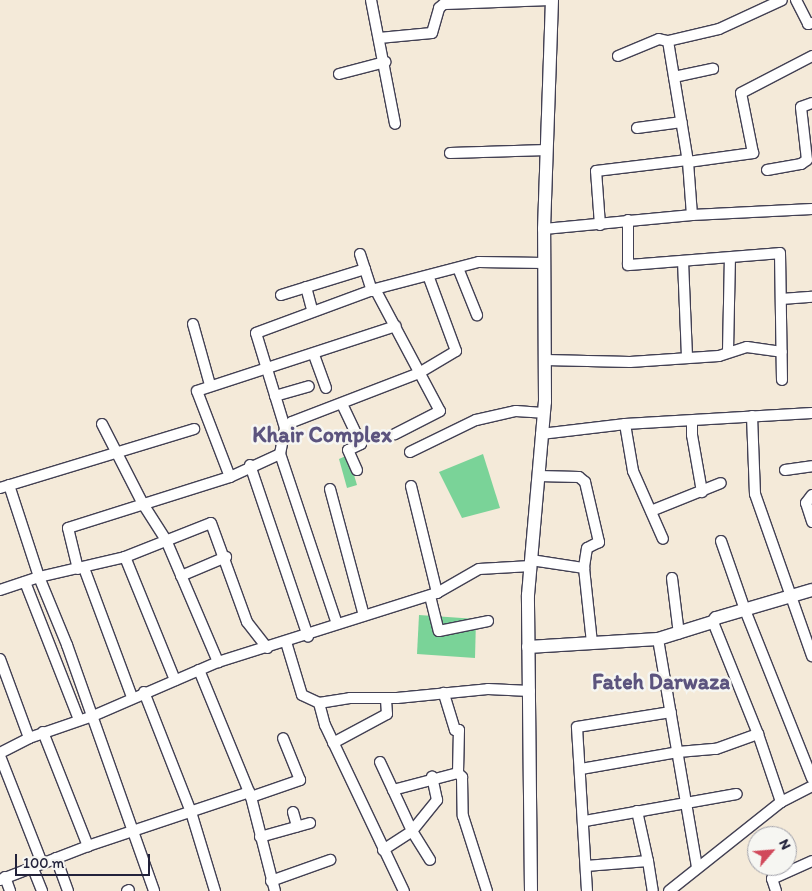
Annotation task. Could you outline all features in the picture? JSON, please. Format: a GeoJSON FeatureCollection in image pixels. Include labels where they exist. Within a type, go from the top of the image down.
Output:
{"type":"FeatureCollection","features":[{"type":"Feature","properties":{"kind":"street"},"geometry":{"type":"LineString","coordinates":[[371,0],[385,62],[395,124]]}},
{"type":"Feature","properties":{"kind":"street"},"geometry":{"type":"LineString","coordinates":[[379,38],[432,33],[439,8],[444,4],[552,0],[544,229],[544,413],[531,563],[528,647],[531,891]]}},
{"type":"Feature","properties":{"kind":"street"},"geometry":{"type":"LineString","coordinates":[[618,56],[659,40],[668,41],[719,29],[782,0]]}},
{"type":"Feature","properties":{"kind":"street"},"geometry":{"type":"LineString","coordinates":[[796,0],[808,24],[812,23]]}},
{"type":"Feature","properties":{"kind":"street"},"geometry":{"type":"LineString","coordinates":[[668,41],[682,122],[692,215]]}},
{"type":"Feature","properties":{"kind":"street"},"geometry":{"type":"LineString","coordinates":[[600,224],[596,171],[753,153],[741,93],[812,57]]}},
{"type":"Feature","properties":{"kind":"street"},"geometry":{"type":"LineString","coordinates":[[339,74],[385,62]]}},
{"type":"Feature","properties":{"kind":"street"},"geometry":{"type":"LineString","coordinates":[[674,77],[713,69]]}},
{"type":"Feature","properties":{"kind":"street"},"geometry":{"type":"LineString","coordinates":[[767,170],[801,164],[807,160],[801,107],[812,103]]}},
{"type":"Feature","properties":{"kind":"street"},"geometry":{"type":"LineString","coordinates":[[637,128],[682,122]]}},
{"type":"Feature","properties":{"kind":"street"},"geometry":{"type":"LineString","coordinates":[[450,153],[547,150]]}},
{"type":"Feature","properties":{"kind":"street"},"geometry":{"type":"LineString","coordinates":[[544,229],[692,215],[812,209]]}},
{"type":"Feature","properties":{"kind":"street"},"geometry":{"type":"LineString","coordinates":[[628,220],[628,265],[780,254],[782,380]]}},
{"type":"Feature","properties":{"kind":"street"},"geometry":{"type":"LineString","coordinates":[[360,254],[373,290],[396,326],[440,411],[395,434]]}},
{"type":"Feature","properties":{"kind":"street"},"geometry":{"type":"LineString","coordinates":[[728,351],[730,258]]}},
{"type":"Feature","properties":{"kind":"street"},"geometry":{"type":"LineString","coordinates":[[683,261],[687,358]]}},
{"type":"Feature","properties":{"kind":"street"},"geometry":{"type":"LineString","coordinates":[[337,624],[280,454],[285,428],[257,332],[312,310],[373,290],[429,278],[479,262],[544,263]]}},
{"type":"Feature","properties":{"kind":"street"},"geometry":{"type":"LineString","coordinates":[[282,295],[365,268]]}},
{"type":"Feature","properties":{"kind":"street"},"geometry":{"type":"LineString","coordinates":[[458,268],[477,315]]}},
{"type":"Feature","properties":{"kind":"street"},"geometry":{"type":"LineString","coordinates":[[285,428],[292,422],[419,373],[456,351],[429,278]]}},
{"type":"Feature","properties":{"kind":"street"},"geometry":{"type":"LineString","coordinates":[[306,287],[312,310]]}},
{"type":"Feature","properties":{"kind":"street"},"geometry":{"type":"LineString","coordinates":[[781,299],[812,297]]}},
{"type":"Feature","properties":{"kind":"street"},"geometry":{"type":"LineString","coordinates":[[193,324],[210,385]]}},
{"type":"Feature","properties":{"kind":"street"},"geometry":{"type":"LineString","coordinates":[[230,477],[197,391],[210,385],[267,371],[396,326]]}},
{"type":"Feature","properties":{"kind":"street"},"geometry":{"type":"LineString","coordinates":[[545,360],[630,362],[719,356],[728,351],[747,347],[782,352]]}},
{"type":"Feature","properties":{"kind":"street"},"geometry":{"type":"LineString","coordinates":[[314,355],[326,388]]}},
{"type":"Feature","properties":{"kind":"street"},"geometry":{"type":"LineString","coordinates":[[275,396],[309,386]]}},
{"type":"Feature","properties":{"kind":"street"},"geometry":{"type":"LineString","coordinates":[[342,404],[361,444],[348,450],[357,470]]}},
{"type":"Feature","properties":{"kind":"street"},"geometry":{"type":"LineString","coordinates":[[410,452],[476,420],[516,411],[544,413]]}},
{"type":"Feature","properties":{"kind":"street"},"geometry":{"type":"LineString","coordinates":[[541,434],[625,424],[692,422],[812,413]]}},
{"type":"Feature","properties":{"kind":"street"},"geometry":{"type":"LineString","coordinates":[[752,416],[755,494],[812,656]]}},
{"type":"Feature","properties":{"kind":"street"},"geometry":{"type":"LineString","coordinates":[[692,422],[692,435],[702,492]]}},
{"type":"Feature","properties":{"kind":"street"},"geometry":{"type":"LineString","coordinates":[[102,424],[143,504],[166,540],[218,662]]}},
{"type":"Feature","properties":{"kind":"street"},"geometry":{"type":"LineString","coordinates":[[625,424],[634,471],[663,539]]}},
{"type":"Feature","properties":{"kind":"street"},"geometry":{"type":"LineString","coordinates":[[154,891],[93,716],[4,486],[194,429]]}},
{"type":"Feature","properties":{"kind":"street"},"geometry":{"type":"LineString","coordinates":[[132,697],[81,569],[68,528],[230,477],[250,466],[280,454]]}},
{"type":"Feature","properties":{"kind":"street"},"geometry":{"type":"LineString","coordinates":[[250,466],[308,636]]}},
{"type":"Feature","properties":{"kind":"street"},"geometry":{"type":"LineString","coordinates":[[785,470],[812,466]]}},
{"type":"Feature","properties":{"kind":"street"},"geometry":{"type":"LineString","coordinates":[[538,476],[583,479],[599,542],[587,548],[584,568],[592,643]]}},
{"type":"Feature","properties":{"kind":"street"},"geometry":{"type":"LineString","coordinates":[[651,511],[721,483]]}},
{"type":"Feature","properties":{"kind":"street"},"geometry":{"type":"LineString","coordinates":[[411,486],[434,594],[439,631],[488,621]]}},
{"type":"Feature","properties":{"kind":"street"},"geometry":{"type":"LineString","coordinates":[[330,489],[364,616]]}},
{"type":"Feature","properties":{"kind":"street"},"geometry":{"type":"LineString","coordinates":[[812,496],[806,503],[812,522]]}},
{"type":"Feature","properties":{"kind":"street"},"geometry":{"type":"LineString","coordinates":[[0,590],[39,577],[81,569],[125,557],[211,523],[226,557],[247,622],[267,648]]}},
{"type":"Feature","properties":{"kind":"street"},"geometry":{"type":"LineString","coordinates":[[721,541],[745,610],[812,778]]}},
{"type":"Feature","properties":{"kind":"street"},"geometry":{"type":"LineString","coordinates":[[125,557],[175,680]]}},
{"type":"Feature","properties":{"kind":"street"},"geometry":{"type":"LineString","coordinates":[[181,576],[226,557]]}},
{"type":"Feature","properties":{"kind":"street"},"geometry":{"type":"LineString","coordinates":[[1,753],[43,732],[93,716],[132,697],[218,662],[308,636],[337,624],[434,594],[479,569],[531,563],[584,568]]}},
{"type":"Feature","properties":{"kind":"street"},"geometry":{"type":"LineString","coordinates":[[672,578],[679,634]]}},
{"type":"Feature","properties":{"kind":"street"},"geometry":{"type":"LineString","coordinates":[[25,582],[79,720]]}},
{"type":"Feature","properties":{"kind":"street"},"geometry":{"type":"LineString","coordinates":[[528,647],[658,639],[713,622],[716,618],[812,590]]}},
{"type":"Feature","properties":{"kind":"street"},"geometry":{"type":"LineString","coordinates":[[713,622],[758,734],[781,802]]}},
{"type":"Feature","properties":{"kind":"street"},"geometry":{"type":"LineString","coordinates":[[658,639],[697,868]]}},
{"type":"Feature","properties":{"kind":"street"},"geometry":{"type":"LineString","coordinates":[[286,642],[302,695],[318,703],[350,698],[386,698],[488,689],[530,691]]}},
{"type":"Feature","properties":{"kind":"street"},"geometry":{"type":"LineString","coordinates":[[0,659],[4,680],[29,738]]}},
{"type":"Feature","properties":{"kind":"street"},"geometry":{"type":"LineString","coordinates":[[199,670],[250,795],[273,886],[330,860]]}},
{"type":"Feature","properties":{"kind":"street"},"geometry":{"type":"LineString","coordinates":[[144,692],[191,812],[215,891]]}},
{"type":"Feature","properties":{"kind":"street"},"geometry":{"type":"LineString","coordinates":[[444,693],[455,730],[459,730],[458,773],[462,777],[463,816],[487,891]]}},
{"type":"Feature","properties":{"kind":"street"},"geometry":{"type":"LineString","coordinates":[[333,743],[387,714],[386,698]]}},
{"type":"Feature","properties":{"kind":"street"},"geometry":{"type":"LineString","coordinates":[[318,703],[333,743],[404,891]]}},
{"type":"Feature","properties":{"kind":"street"},"geometry":{"type":"LineString","coordinates":[[587,891],[585,822],[577,727],[671,712]]}},
{"type":"Feature","properties":{"kind":"street"},"geometry":{"type":"LineString","coordinates":[[43,732],[88,846]]}},
{"type":"Feature","properties":{"kind":"street"},"geometry":{"type":"LineString","coordinates":[[581,769],[678,752],[716,749],[758,734]]}},
{"type":"Feature","properties":{"kind":"street"},"geometry":{"type":"LineString","coordinates":[[10,891],[3,878],[132,831],[300,780],[283,738]]}},
{"type":"Feature","properties":{"kind":"street"},"geometry":{"type":"LineString","coordinates":[[0,739],[1,753],[37,865],[42,891]]}},
{"type":"Feature","properties":{"kind":"street"},"geometry":{"type":"LineString","coordinates":[[380,762],[412,831],[430,860]]}},
{"type":"Feature","properties":{"kind":"street"},"geometry":{"type":"LineString","coordinates":[[393,790],[432,777],[458,773]]}},
{"type":"Feature","properties":{"kind":"street"},"geometry":{"type":"LineString","coordinates":[[383,850],[412,831],[437,800],[432,777]]}},
{"type":"Feature","properties":{"kind":"street"},"geometry":{"type":"LineString","coordinates":[[669,891],[781,802],[812,786]]}},
{"type":"Feature","properties":{"kind":"street"},"geometry":{"type":"LineString","coordinates":[[585,822],[637,810],[737,794]]}},
{"type":"Feature","properties":{"kind":"street"},"geometry":{"type":"LineString","coordinates":[[637,810],[653,891]]}},
{"type":"Feature","properties":{"kind":"street"},"geometry":{"type":"LineString","coordinates":[[293,812],[298,826]]}},
{"type":"Feature","properties":{"kind":"street"},"geometry":{"type":"LineString","coordinates":[[260,837],[310,823]]}},
{"type":"Feature","properties":{"kind":"street"},"geometry":{"type":"LineString","coordinates":[[56,858],[68,891]]}},
{"type":"Feature","properties":{"kind":"street"},"geometry":{"type":"LineString","coordinates":[[586,866],[648,861]]}},
{"type":"Feature","properties":{"kind":"street"},"geometry":{"type":"LineString","coordinates":[[776,891],[772,880],[812,861]]}},
{"type":"Feature","properties":{"kind":"green space"},"geometry":{"type":"Polygon","coordinates":[[[483,454],[500,508],[462,518],[439,472],[483,454]]]}},
{"type":"Feature","properties":{"kind":"green space"},"geometry":{"type":"Polygon","coordinates":[[[348,455],[357,485],[347,488],[339,459],[348,455]]]}},
{"type":"Feature","properties":{"kind":"green space"},"geometry":{"type":"Polygon","coordinates":[[[419,615],[476,619],[475,658],[417,654],[419,615]]]}},
{"type":"Feature","properties":{"kind":"district","name":"Khair Complex"},"geometry":{"type":"Point","coordinates":[322,435]}},
{"type":"Feature","properties":{"kind":"district","name":"Fateh Darwaza"},"geometry":{"type":"Point","coordinates":[661,682]}}]}
